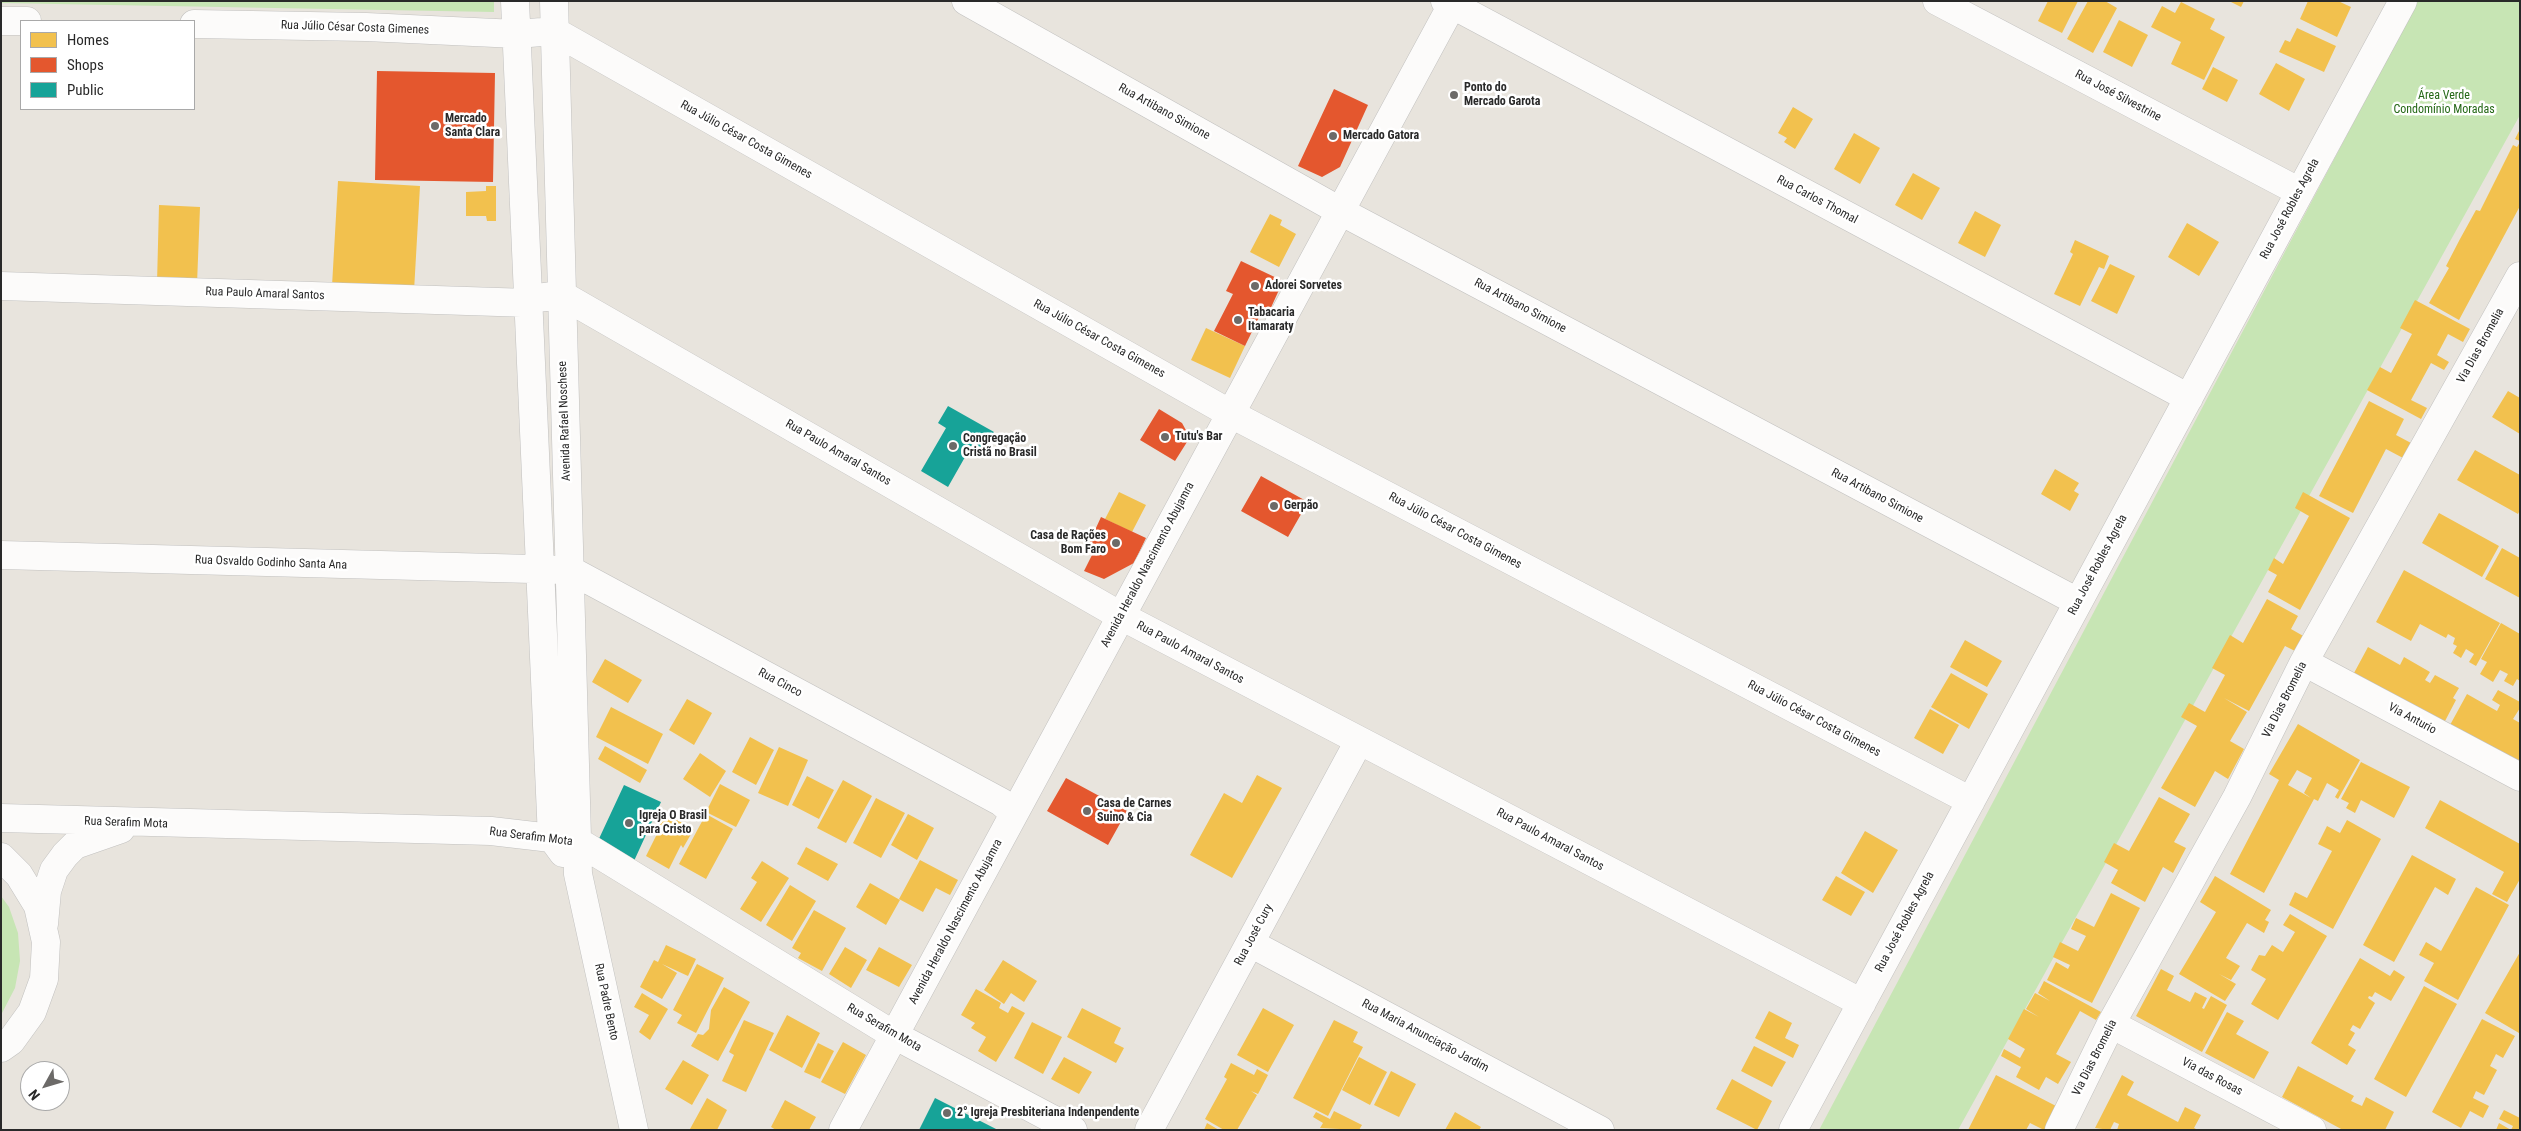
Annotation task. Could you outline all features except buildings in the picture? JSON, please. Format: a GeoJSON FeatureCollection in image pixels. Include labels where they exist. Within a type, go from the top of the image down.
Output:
{"type":"FeatureCollection","features":[{"type":"Feature","properties":{"kind":"street"},"geometry":{"type":"LineString","coordinates":[[515,1],[540,570],[564,840]]}},
{"type":"Feature","properties":{"kind":"street","name":"Avenida Rafael Noschese"},"geometry":{"type":"LineString","coordinates":[[554,1],[570,570],[564,840]]}},
{"type":"Feature","properties":{"kind":"street","name":"Rua Artibano Simione"},"geometry":{"type":"LineString","coordinates":[[966,1],[1340,211],[2078,602]]}},
{"type":"Feature","properties":{"kind":"street","name":"Rua José Silvestrine"},"geometry":{"type":"LineString","coordinates":[[1937,1],[2300,192]]}},
{"type":"Feature","properties":{"kind":"street","name":"Rua José Robles Agrela"},"geometry":{"type":"LineString","coordinates":[[1793,1130],[2403,1]]}},
{"type":"Feature","properties":{"kind":"street","name":"Avenida Heraldo Nascimento Abujamra"},"geometry":{"type":"LineString","coordinates":[[843,1130],[1340,211],[1450,2]]}},
{"type":"Feature","properties":{"kind":"street","name":"Rua Carlos Thomal"},"geometry":{"type":"LineString","coordinates":[[1450,2],[2189,398]]}},
{"type":"Feature","properties":{"kind":"street"},"geometry":{"type":"LineString","coordinates":[[1,21],[20,21]]}},
{"type":"Feature","properties":{"kind":"street","name":"Rua Júlio César Costa Gimenes"},"geometry":{"type":"LineString","coordinates":[[195,24],[366,27],[517,34],[554,31],[1230,414],[1971,801]]}},
{"type":"Feature","properties":{"kind":"street","name":"Via Dias Bromelia"},"geometry":{"type":"LineString","coordinates":[[2059,1130],[2111,1024],[2237,796],[2304,662],[2520,276]]}},
{"type":"Feature","properties":{"kind":"street","name":"Rua Paulo Amaral Santos"},"geometry":{"type":"LineString","coordinates":[[1,286],[528,301],[562,295],[1121,616],[1862,1003]]}},
{"type":"Feature","properties":{"kind":"street","name":"Rua Osvaldo Godinho Santa Ana"},"geometry":{"type":"LineString","coordinates":[[1,555],[540,570]]}},
{"type":"Feature","properties":{"kind":"street","name":"Rua Cinco"},"geometry":{"type":"LineString","coordinates":[[540,570],[570,570],[1001,802],[1014,813]]}},
{"type":"Feature","properties":{"kind":"street","name":"Via Anturio"},"geometry":{"type":"LineString","coordinates":[[2304,662],[2520,776]]}},
{"type":"Feature","properties":{"kind":"street","name":"Rua José Cury"},"geometry":{"type":"LineString","coordinates":[[1149,1130],[1359,740]]}},
{"type":"Feature","properties":{"kind":"street","name":"Rua Serafim Mota"},"geometry":{"type":"LineString","coordinates":[[1,818],[147,824],[491,831],[564,840],[894,1036],[1073,1130]]}},
{"type":"Feature","properties":{"kind":"street"},"geometry":{"type":"LineString","coordinates":[[1,1048],[11,1041],[32,1012],[44,979],[46,942],[44,921],[47,891],[54,870],[65,855],[76,845],[90,838],[147,824]]}},
{"type":"Feature","properties":{"kind":"street","name":"Rua Padre Bento"},"geometry":{"type":"LineString","coordinates":[[564,840],[578,874],[634,1130]]}},
{"type":"Feature","properties":{"kind":"street"},"geometry":{"type":"LineString","coordinates":[[1,857],[19,875],[38,906],[46,942]]}},
{"type":"Feature","properties":{"kind":"street","name":"Rua Maria Anunciação Jardim"},"geometry":{"type":"LineString","coordinates":[[1250,943],[1600,1130]]}},
{"type":"Feature","properties":{"kind":"street","name":"Via das Rosas"},"geometry":{"type":"LineString","coordinates":[[2111,1024],[2312,1130]]}},
{"type":"Feature","properties":{"kind":"green space"},"geometry":{"type":"Polygon","coordinates":[[[1,1],[494,1],[494,12],[1,3],[1,1]]]}},
{"type":"Feature","properties":{"kind":"green space","name":"Área Verde Condomínio Moradas"},"geometry":{"type":"Polygon","coordinates":[[[2418,1],[2520,1],[2520,115],[1958,1130],[1819,1130],[2418,1]]]}},
{"type":"Feature","properties":{"kind":"green space"},"geometry":{"type":"Polygon","coordinates":[[[1,896],[9,907],[18,933],[20,961],[15,988],[1,1015],[1,896]]]}},
{"type":"Feature","properties":{"kind":"place","name":"Ponto do Mercado Garota"},"geometry":{"type":"Point","coordinates":[1454,95]}},
{"type":"Feature","properties":{"kind":"place","name":"Mercado Santa Clara"},"geometry":{"type":"Point","coordinates":[435,126]}},
{"type":"Feature","properties":{"kind":"place","name":"Mercado Gatora"},"geometry":{"type":"Point","coordinates":[1333,136]}},
{"type":"Feature","properties":{"kind":"place","name":"Adorei Sorvetes"},"geometry":{"type":"Point","coordinates":[1255,286]}},
{"type":"Feature","properties":{"kind":"place","name":"Tabacaria Itamaraty"},"geometry":{"type":"Point","coordinates":[1238,320]}},
{"type":"Feature","properties":{"kind":"place","name":"Tutu's Bar"},"geometry":{"type":"Point","coordinates":[1165,437]}},
{"type":"Feature","properties":{"kind":"place","name":"Congregação Cristã no Brasil"},"geometry":{"type":"Point","coordinates":[953,446]}},
{"type":"Feature","properties":{"kind":"place","name":"Gerpão"},"geometry":{"type":"Point","coordinates":[1274,506]}},
{"type":"Feature","properties":{"kind":"place","name":"Casa de Rações Bom Faro"},"geometry":{"type":"Point","coordinates":[1116,543]}},
{"type":"Feature","properties":{"kind":"place","name":"Casa de Carnes Suino & Cia"},"geometry":{"type":"Point","coordinates":[1087,811]}},
{"type":"Feature","properties":{"kind":"place","name":"Igreja O Brasil para Cristo"},"geometry":{"type":"Point","coordinates":[629,823]}},
{"type":"Feature","properties":{"kind":"place","name":"2° Igreja Presbiteriana Indenpendente"},"geometry":{"type":"Point","coordinates":[947,1113]}}]}
